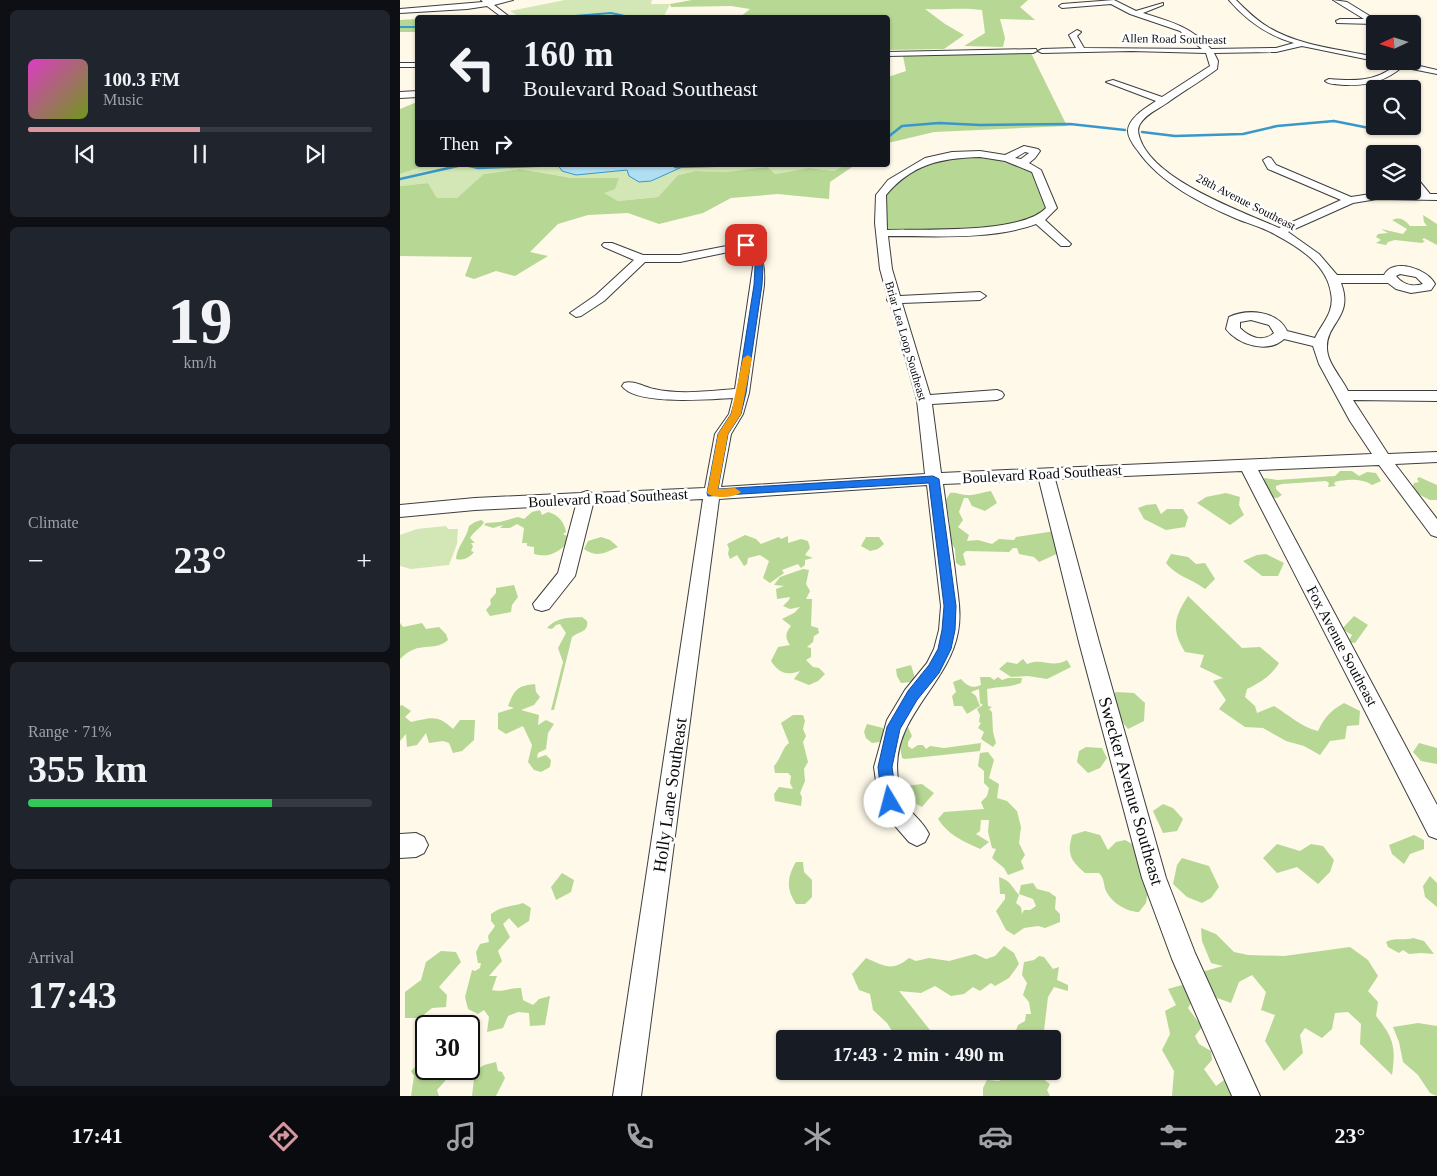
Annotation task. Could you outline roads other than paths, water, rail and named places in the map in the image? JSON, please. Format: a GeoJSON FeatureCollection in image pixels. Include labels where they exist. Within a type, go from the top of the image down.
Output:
{"type":"FeatureCollection","features":[{"type":"Feature","properties":{"kind":"street"},"geometry":{"type":"LineString","coordinates":[[400,11],[510,0]]}},
{"type":"Feature","properties":{"kind":"street"},"geometry":{"type":"LineString","coordinates":[[1232,0],[1270,32],[1304,43],[1366,57]]}},
{"type":"Feature","properties":{"kind":"street"},"geometry":{"type":"LineString","coordinates":[[1336,0],[1345,3],[1366,17]]}},
{"type":"Feature","properties":{"kind":"street"},"geometry":{"type":"LineString","coordinates":[[1062,6],[1110,1],[1137,13],[1182,28],[1199,40],[1209,51]]}},
{"type":"Feature","properties":{"kind":"street"},"geometry":{"type":"LineString","coordinates":[[486,2],[504,15]]}},
{"type":"Feature","properties":{"kind":"street"},"geometry":{"type":"LineString","coordinates":[[1137,13],[1161,4]]}},
{"type":"Feature","properties":{"kind":"street"},"geometry":{"type":"LineString","coordinates":[[1340,21],[1366,22]]}},
{"type":"Feature","properties":{"kind":"street"},"geometry":{"type":"LineString","coordinates":[[1077,32],[1073,34],[1080,50]]}},
{"type":"Feature","properties":{"kind":"street","name":"Allen Road Southeast"},"geometry":{"type":"LineString","coordinates":[[1042,50],[1276,50],[1304,43]]}},
{"type":"Feature","properties":{"kind":"street"},"geometry":{"type":"LineString","coordinates":[[890,54],[1033,51]]}},
{"type":"Feature","properties":{"kind":"street","name":"28th Avenue Southeast"},"geometry":{"type":"LineString","coordinates":[[1209,51],[1215,62],[1214,67],[1164,101],[1148,109],[1133,126],[1132,131],[1151,164],[1217,205],[1279,232],[1315,256],[1328,270],[1338,295],[1337,310],[1324,332],[1321,344]]}},
{"type":"Feature","properties":{"kind":"street"},"geometry":{"type":"LineString","coordinates":[[400,65],[415,65]]}},
{"type":"Feature","properties":{"kind":"street"},"geometry":{"type":"LineString","coordinates":[[1421,68],[1437,72]]}},
{"type":"Feature","properties":{"kind":"street"},"geometry":{"type":"LineString","coordinates":[[1329,81],[1365,84],[1374,82],[1392,70]]}},
{"type":"Feature","properties":{"kind":"street"},"geometry":{"type":"LineString","coordinates":[[1110,82],[1164,101]]}},
{"type":"Feature","properties":{"kind":"street"},"geometry":{"type":"LineString","coordinates":[[400,94],[415,94]]}},
{"type":"Feature","properties":{"kind":"street"},"geometry":{"type":"LineString","coordinates":[[1006,158],[1024,149],[1035,152],[1022,163]]}},
{"type":"Feature","properties":{"kind":"street","name":"Briar Lea Loop Southeast"},"geometry":{"type":"LineString","coordinates":[[917,834],[890,802],[885,767],[894,727],[912,696],[934,669],[944,649],[950,606],[924,400],[893,300],[886,269],[882,233],[881,195],[892,182],[928,160],[940,156],[965,154],[1006,158],[1022,163],[1036,170],[1039,174],[1052,208],[1051,212],[1038,221]]}},
{"type":"Feature","properties":{"kind":"street"},"geometry":{"type":"LineString","coordinates":[[1268,160],[1272,167],[1350,200]]}},
{"type":"Feature","properties":{"kind":"street"},"geometry":{"type":"LineString","coordinates":[[1421,187],[1432,197]]}},
{"type":"Feature","properties":{"kind":"street"},"geometry":{"type":"LineString","coordinates":[[1279,232],[1350,200],[1377,196],[1432,197]]}},
{"type":"Feature","properties":{"kind":"street"},"geometry":{"type":"LineString","coordinates":[[882,233],[991,229],[1038,221],[1065,244]]}},
{"type":"Feature","properties":{"kind":"street"},"geometry":{"type":"LineString","coordinates":[[608,245],[642,258],[694,256],[746,245],[760,233]]}},
{"type":"Feature","properties":{"kind":"street","name":"Holly Lane Southeast"},"geometry":{"type":"LineString","coordinates":[[628,1096],[712,493],[723,434],[736,414],[742,393],[759,267],[756,255],[746,245]]}},
{"type":"Feature","properties":{"kind":"street"},"geometry":{"type":"LineString","coordinates":[[576,313],[600,298],[642,258]]}},
{"type":"Feature","properties":{"kind":"street"},"geometry":{"type":"LineString","coordinates":[[1333,279],[1390,279]]}},
{"type":"Feature","properties":{"kind":"street"},"geometry":{"type":"LineString","coordinates":[[893,300],[980,296]]}},
{"type":"Feature","properties":{"kind":"street"},"geometry":{"type":"LineString","coordinates":[[1281,334],[1321,344],[1321,354],[1370,441],[1437,531]]}},
{"type":"Feature","properties":{"kind":"street"},"geometry":{"type":"LineString","coordinates":[[629,386],[645,393],[665,397],[742,393]]}},
{"type":"Feature","properties":{"kind":"street"},"geometry":{"type":"LineString","coordinates":[[924,400],[998,395]]}},
{"type":"Feature","properties":{"kind":"street"},"geometry":{"type":"LineString","coordinates":[[1343,395],[1437,396]]}},
{"type":"Feature","properties":{"kind":"street","name":"Boulevard Road Southeast"},"geometry":{"type":"LineString","coordinates":[[400,511],[475,504],[712,493],[933,479],[1437,457]]}},
{"type":"Feature","properties":{"kind":"street","name":"Fox Avenue Southeast"},"geometry":{"type":"LineString","coordinates":[[1247,465],[1437,828]]}},
{"type":"Feature","properties":{"kind":"street","name":"Swecker Avenue Southeast"},"geometry":{"type":"LineString","coordinates":[[1046,474],[1089,642],[1154,878],[1185,959],[1246,1096]]}},
{"type":"Feature","properties":{"kind":"street"},"geometry":{"type":"LineString","coordinates":[[542,604],[566,576],[587,498]]}},
{"type":"Feature","properties":{"kind":"street","name":"Boulevard Road Southeast"},"geometry":{"type":"LineString","coordinates":[[400,522],[439,508]]}},
{"type":"Feature","properties":{"kind":"water"},"geometry":{"type":"Polygon","coordinates":[[[559,167],[682,167],[651,181],[639,182],[629,176],[627,170],[576,175],[562,171],[559,167]]]}},
{"type":"Feature","properties":{"kind":"waterway"},"geometry":{"type":"LineString","coordinates":[[587,15],[611,13],[620,15]]}},
{"type":"Feature","properties":{"kind":"waterway"},"geometry":{"type":"LineString","coordinates":[[400,27],[415,27]]}},
{"type":"Feature","properties":{"kind":"waterway"},"geometry":{"type":"LineString","coordinates":[[1142,132],[1175,136],[1243,134],[1277,126],[1334,121],[1366,127]]}},
{"type":"Feature","properties":{"kind":"waterway"},"geometry":{"type":"LineString","coordinates":[[890,135],[902,126],[939,123],[980,125],[1070,124],[1125,130]]}},
{"type":"Feature","properties":{"kind":"waterway"},"geometry":{"type":"LineString","coordinates":[[400,179],[453,167]]}},
{"type":"Feature","properties":{"kind":"waterway"},"geometry":{"type":"LineString","coordinates":[[474,167],[505,167]]}}]}
